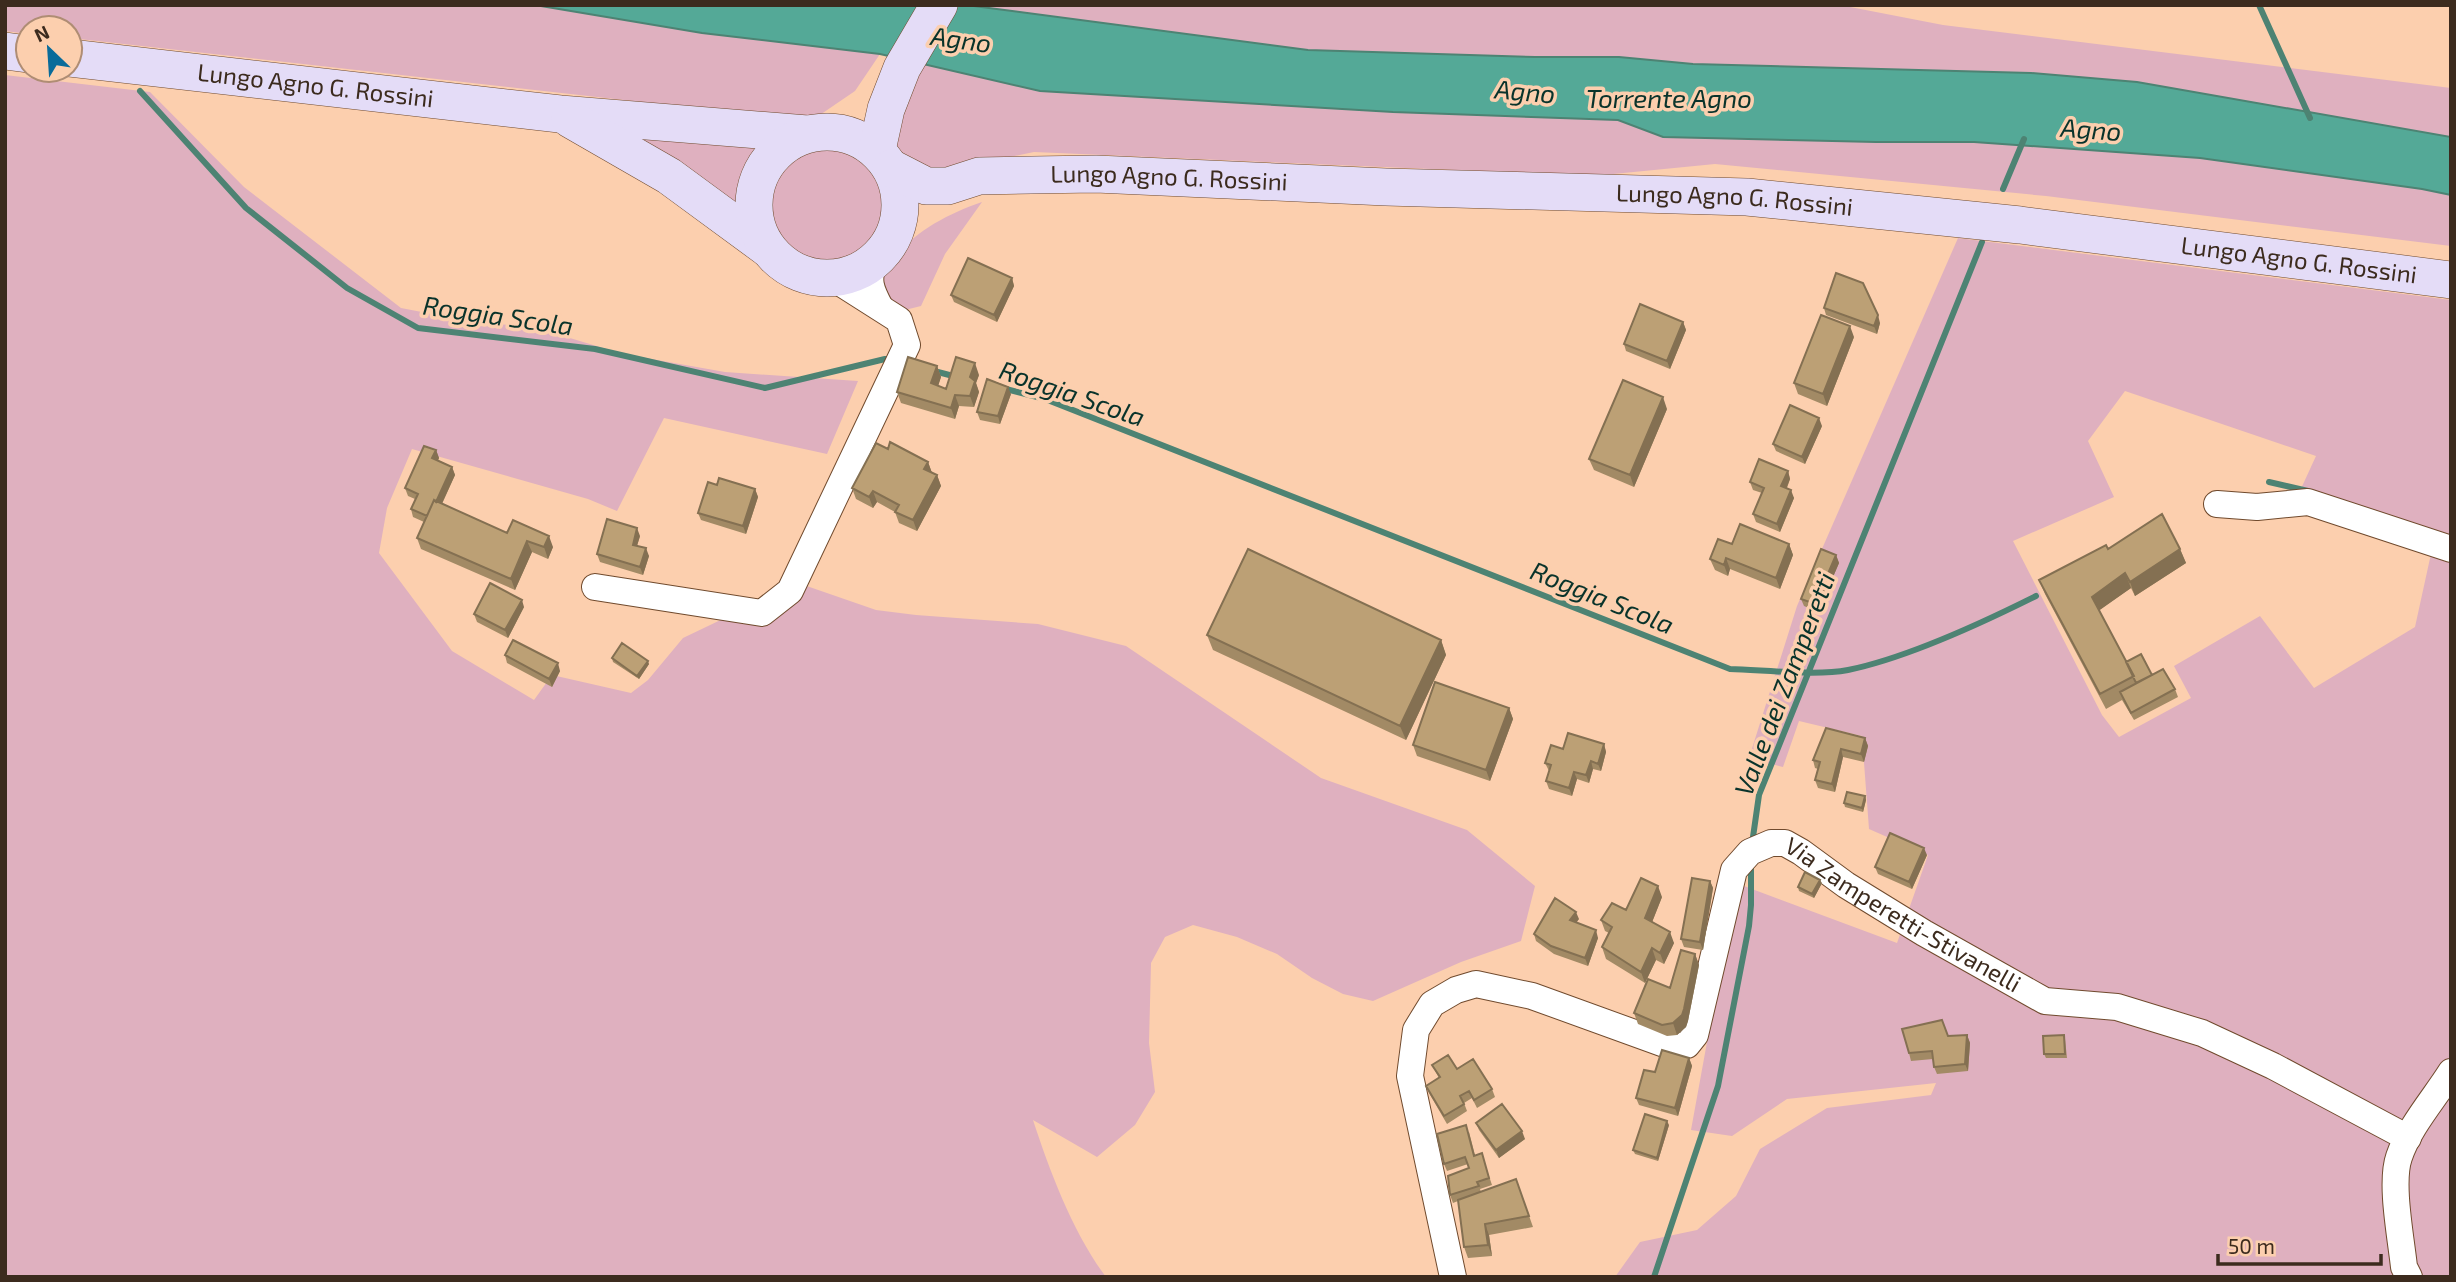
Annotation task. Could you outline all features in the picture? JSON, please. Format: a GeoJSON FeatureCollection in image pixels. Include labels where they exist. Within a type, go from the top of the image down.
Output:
{"type":"FeatureCollection","features":[{"type":"Feature","properties":{"kind":"main road"},"geometry":{"type":"LineString","coordinates":[[766,248],[756,226],[753,203],[757,179],[770,158],[788,142],[875,108],[939,5]]}},
{"type":"Feature","properties":{"kind":"main road","name":"Lungo Agno G. Rossini"},"geometry":{"type":"LineString","coordinates":[[84,60],[560,114],[846,134],[862,140],[884,159],[926,186],[947,186],[979,176],[1102,174],[1386,187],[1747,197],[2020,225],[2451,280]]}},
{"type":"Feature","properties":{"kind":"main road"},"geometry":{"type":"LineString","coordinates":[[875,108],[884,159],[899,187],[901,208],[897,228],[888,246],[875,261]]}},
{"type":"Feature","properties":{"kind":"main road","name":"Lungo Agno G. Rossini"},"geometry":{"type":"LineString","coordinates":[[560,114],[669,176],[766,248],[785,266],[808,276],[833,278],[858,272],[875,261]]}},
{"type":"Feature","properties":{"kind":"main road","name":"Lungo Agno G. Rossini"},"geometry":{"type":"LineString","coordinates":[[897,228],[952,201],[1016,176]]}},
{"type":"Feature","properties":{"kind":"street"},"geometry":{"type":"LineString","coordinates":[[875,261],[870,272],[870,287],[880,307]]}},
{"type":"Feature","properties":{"kind":"street"},"geometry":{"type":"LineString","coordinates":[[595,587],[762,613],[790,591],[908,345],[899,320],[833,278]]}},
{"type":"Feature","properties":{"kind":"street"},"geometry":{"type":"LineString","coordinates":[[2217,504],[2257,507],[2308,502],[2451,549]]}},
{"type":"Feature","properties":{"kind":"street","name":"Via Zamperetti-Stivanelli"},"geometry":{"type":"LineString","coordinates":[[1453,1277],[1410,1076],[1416,1030],[1432,1004],[1456,990],[1476,984],[1532,996],[1673,1047],[1687,1045],[1695,1035],[1734,870],[1750,852],[1771,843],[1785,843],[1801,852],[1846,885],[1924,933],[2045,1001],[2117,1007],[2202,1033],[2273,1066],[2409,1138]]}},
{"type":"Feature","properties":{"kind":"street"},"geometry":{"type":"LineString","coordinates":[[2409,1277],[2404,1267],[2396,1180],[2399,1158],[2451,1072]]}},
{"type":"Feature","properties":{"kind":"shaded area"},"geometry":{"type":"Polygon","coordinates":[[[5,5],[535,5],[702,33],[880,54],[855,91],[811,121],[84,40],[84,14],[14,14],[14,32],[5,31],[5,5]]]}},
{"type":"Feature","properties":{"kind":"shaded area"},"geometry":{"type":"Polygon","coordinates":[[[966,5],[1845,6],[1943,25],[2451,88],[2451,137],[2137,82],[2031,73],[1693,64],[1619,57],[1308,50],[966,5]]]}},
{"type":"Feature","properties":{"kind":"shaded area"},"geometry":{"type":"Polygon","coordinates":[[[924,63],[1040,91],[1393,112],[1618,120],[1663,137],[1974,142],[2200,158],[2451,195],[2451,246],[2046,196],[1715,164],[1593,176],[1034,152],[972,165],[942,175],[910,167],[891,144],[924,63]]]}},
{"type":"Feature","properties":{"kind":"shaded area"},"geometry":{"type":"Polygon","coordinates":[[[5,75],[14,76],[14,84],[82,84],[150,92],[244,187],[401,308],[458,319],[540,329],[623,354],[725,372],[858,381],[827,454],[664,418],[617,511],[588,499],[412,449],[387,508],[379,553],[452,651],[534,700],[552,675],[631,693],[648,680],[683,638],[798,583],[876,610],[1038,624],[1126,646],[1321,778],[1467,830],[1535,886],[1521,941],[1461,962],[1373,1001],[1343,994],[1312,978],[1277,954],[1237,937],[1193,925],[1165,937],[1151,963],[1149,1043],[1155,1092],[1135,1125],[1097,1157],[1033,1120],[1073,1222],[1106,1277],[5,1277],[5,75]]]}},
{"type":"Feature","properties":{"kind":"shaded area"},"geometry":{"type":"Polygon","coordinates":[[[597,122],[765,140],[742,175],[737,212],[597,122]]]}},
{"type":"Feature","properties":{"kind":"shaded area"},"geometry":{"type":"Polygon","coordinates":[[[827,150],[848,154],[866,166],[878,184],[882,205],[878,226],[866,244],[848,256],[827,260],[806,256],[788,244],[776,226],[772,205],[776,184],[788,166],[806,154],[827,150]]]}},
{"type":"Feature","properties":{"kind":"shaded area"},"geometry":{"type":"Polygon","coordinates":[[[982,202],[945,254],[921,306],[905,310],[893,306],[879,280],[898,253],[936,222],[982,202]]]}},
{"type":"Feature","properties":{"kind":"shaded area"},"geometry":{"type":"Polygon","coordinates":[[[1958,238],[2451,300],[2451,1277],[1615,1277],[1640,1242],[1697,1230],[1736,1196],[1760,1149],[1827,1108],[1931,1095],[1936,1083],[1787,1099],[1732,1136],[1691,1130],[1736,883],[1897,943],[1928,855],[1869,829],[1862,736],[1799,721],[1783,767],[1749,758],[1797,606],[1958,238]],[[2125,391],[2088,441],[2114,497],[2013,541],[2102,715],[2119,737],[2191,698],[2174,666],[2260,616],[2314,688],[2415,627],[2434,540],[2299,493],[2316,456],[2125,391]]]}},
{"type":"Feature","properties":{"kind":"water","name":"Torrente Agno"},"geometry":{"type":"Polygon","coordinates":[[[535,5],[966,5],[1308,50],[1619,57],[1693,64],[2031,73],[2137,82],[2451,137],[2451,195],[2200,158],[1974,142],[1663,137],[1618,120],[1393,112],[1040,91],[880,54],[702,33],[535,5]]]}},
{"type":"Feature","properties":{"kind":"building"},"geometry":{"type":"Polygon","coordinates":[[[968,258],[1012,278],[994,315],[951,295],[968,258]]]}},
{"type":"Feature","properties":{"kind":"building"},"geometry":{"type":"Polygon","coordinates":[[[1836,273],[1863,283],[1878,315],[1874,326],[1824,308],[1836,273]]]}},
{"type":"Feature","properties":{"kind":"building"},"geometry":{"type":"Polygon","coordinates":[[[1640,304],[1683,322],[1667,361],[1624,344],[1640,304]]]}},
{"type":"Feature","properties":{"kind":"building"},"geometry":{"type":"Polygon","coordinates":[[[1821,315],[1850,326],[1823,394],[1794,383],[1821,315]]]}},
{"type":"Feature","properties":{"kind":"building"},"geometry":{"type":"Polygon","coordinates":[[[908,357],[937,366],[931,383],[946,389],[956,357],[975,363],[970,377],[975,381],[970,396],[955,395],[951,408],[897,392],[908,357]]]}},
{"type":"Feature","properties":{"kind":"building"},"geometry":{"type":"Polygon","coordinates":[[[987,379],[1008,387],[998,416],[977,412],[987,379]]]}},
{"type":"Feature","properties":{"kind":"building"},"geometry":{"type":"Polygon","coordinates":[[[1623,380],[1663,397],[1630,475],[1589,459],[1623,380]]]}},
{"type":"Feature","properties":{"kind":"building"},"geometry":{"type":"Polygon","coordinates":[[[1790,405],[1819,418],[1802,457],[1773,444],[1790,405]]]}},
{"type":"Feature","properties":{"kind":"building"},"geometry":{"type":"Polygon","coordinates":[[[890,442],[928,462],[924,469],[937,475],[913,520],[895,512],[899,505],[873,491],[869,497],[852,488],[876,443],[888,449],[890,442]]]}},
{"type":"Feature","properties":{"kind":"building"},"geometry":{"type":"Polygon","coordinates":[[[424,446],[436,450],[432,458],[452,467],[427,516],[411,509],[418,494],[405,488],[424,446]]]}},
{"type":"Feature","properties":{"kind":"building"},"geometry":{"type":"Polygon","coordinates":[[[1759,459],[1788,471],[1781,486],[1791,490],[1777,524],[1753,514],[1764,488],[1750,482],[1759,459]]]}},
{"type":"Feature","properties":{"kind":"building"},"geometry":{"type":"Polygon","coordinates":[[[719,478],[755,489],[743,526],[698,513],[708,482],[717,485],[719,478]]]}},
{"type":"Feature","properties":{"kind":"building"},"geometry":{"type":"Polygon","coordinates":[[[434,500],[507,533],[513,520],[549,536],[544,547],[527,541],[511,579],[417,538],[434,500]]]}},
{"type":"Feature","properties":{"kind":"building"},"geometry":{"type":"Polygon","coordinates":[[[2162,514],[2180,549],[2130,582],[2125,573],[2092,597],[2134,676],[2100,694],[2039,580],[2106,545],[2108,549],[2162,514]]]}},
{"type":"Feature","properties":{"kind":"building"},"geometry":{"type":"Polygon","coordinates":[[[607,519],[637,528],[633,545],[646,548],[640,567],[597,554],[607,519]]]}},
{"type":"Feature","properties":{"kind":"building"},"geometry":{"type":"Polygon","coordinates":[[[1740,524],[1789,544],[1776,578],[1726,558],[1724,565],[1710,559],[1718,539],[1732,544],[1740,524]]]}},
{"type":"Feature","properties":{"kind":"building"},"geometry":{"type":"Polygon","coordinates":[[[1248,549],[1441,640],[1400,726],[1207,635],[1248,549]]]}},
{"type":"Feature","properties":{"kind":"building"},"geometry":{"type":"Polygon","coordinates":[[[1821,549],[1836,555],[1815,604],[1801,599],[1821,549]]]}},
{"type":"Feature","properties":{"kind":"building"},"geometry":{"type":"Polygon","coordinates":[[[490,583],[522,600],[505,630],[474,614],[490,583]]]}},
{"type":"Feature","properties":{"kind":"building"},"geometry":{"type":"Polygon","coordinates":[[[513,640],[558,663],[549,679],[505,655],[513,640]]]}},
{"type":"Feature","properties":{"kind":"building"},"geometry":{"type":"Polygon","coordinates":[[[622,643],[648,661],[637,676],[612,658],[622,643]]]}},
{"type":"Feature","properties":{"kind":"building"},"geometry":{"type":"Polygon","coordinates":[[[2141,654],[2152,675],[2136,683],[2126,662],[2141,654]]]}},
{"type":"Feature","properties":{"kind":"building"},"geometry":{"type":"Polygon","coordinates":[[[2163,669],[2175,689],[2131,713],[2120,692],[2163,669]]]}},
{"type":"Feature","properties":{"kind":"building"},"geometry":{"type":"Polygon","coordinates":[[[1435,682],[1509,708],[1486,770],[1413,745],[1435,682]]]}},
{"type":"Feature","properties":{"kind":"building"},"geometry":{"type":"Polygon","coordinates":[[[1826,728],[1865,738],[1861,754],[1841,749],[1832,784],[1815,780],[1820,762],[1813,760],[1826,728]]]}},
{"type":"Feature","properties":{"kind":"building"},"geometry":{"type":"Polygon","coordinates":[[[1568,733],[1604,744],[1598,764],[1591,761],[1586,775],[1574,772],[1569,788],[1546,781],[1551,765],[1545,763],[1551,745],[1563,749],[1568,733]]]}},
{"type":"Feature","properties":{"kind":"building"},"geometry":{"type":"Polygon","coordinates":[[[1847,792],[1865,796],[1862,808],[1844,803],[1847,792]]]}},
{"type":"Feature","properties":{"kind":"building"},"geometry":{"type":"Polygon","coordinates":[[[1890,833],[1924,848],[1909,882],[1875,867],[1890,833]]]}},
{"type":"Feature","properties":{"kind":"building"},"geometry":{"type":"Polygon","coordinates":[[[1805,872],[1820,880],[1812,894],[1798,887],[1805,872]]]}},
{"type":"Feature","properties":{"kind":"building"},"geometry":{"type":"Polygon","coordinates":[[[1641,878],[1658,886],[1645,918],[1670,932],[1660,953],[1652,948],[1641,972],[1602,947],[1612,927],[1601,920],[1612,903],[1626,910],[1641,878]]]}},
{"type":"Feature","properties":{"kind":"building"},"geometry":{"type":"Polygon","coordinates":[[[1692,878],[1710,881],[1700,942],[1681,939],[1692,878]]]}},
{"type":"Feature","properties":{"kind":"building"},"geometry":{"type":"Polygon","coordinates":[[[1555,898],[1576,912],[1570,920],[1596,930],[1585,958],[1551,946],[1534,934],[1555,898]]]}},
{"type":"Feature","properties":{"kind":"building"},"geometry":{"type":"Polygon","coordinates":[[[1681,950],[1695,954],[1682,1015],[1673,1023],[1662,1025],[1634,1013],[1648,979],[1670,988],[1681,950]]]}},
{"type":"Feature","properties":{"kind":"building"},"geometry":{"type":"Polygon","coordinates":[[[1942,1020],[1948,1036],[1967,1035],[1965,1064],[1934,1067],[1932,1051],[1909,1053],[1902,1029],[1942,1020]]]}},
{"type":"Feature","properties":{"kind":"building"},"geometry":{"type":"Polygon","coordinates":[[[2064,1035],[2065,1054],[2044,1054],[2043,1036],[2064,1035]]]}},
{"type":"Feature","properties":{"kind":"building"},"geometry":{"type":"Polygon","coordinates":[[[1662,1050],[1689,1058],[1675,1108],[1636,1098],[1644,1070],[1655,1072],[1662,1050]]]}},
{"type":"Feature","properties":{"kind":"building"},"geometry":{"type":"Polygon","coordinates":[[[1448,1055],[1457,1069],[1473,1059],[1492,1089],[1474,1100],[1469,1091],[1460,1096],[1464,1104],[1444,1116],[1426,1086],[1440,1077],[1432,1065],[1448,1055]]]}},
{"type":"Feature","properties":{"kind":"building"},"geometry":{"type":"Polygon","coordinates":[[[1502,1104],[1522,1131],[1496,1150],[1476,1123],[1502,1104]]]}},
{"type":"Feature","properties":{"kind":"building"},"geometry":{"type":"Polygon","coordinates":[[[1645,1114],[1667,1121],[1657,1158],[1633,1150],[1645,1114]]]}},
{"type":"Feature","properties":{"kind":"building"},"geometry":{"type":"Polygon","coordinates":[[[1466,1125],[1474,1156],[1482,1153],[1489,1178],[1477,1182],[1479,1186],[1450,1195],[1448,1176],[1469,1168],[1465,1157],[1444,1164],[1437,1134],[1466,1125]]]}},
{"type":"Feature","properties":{"kind":"building"},"geometry":{"type":"Polygon","coordinates":[[[1516,1179],[1529,1216],[1485,1224],[1488,1245],[1464,1247],[1458,1200],[1516,1179]]]}},
{"type":"Feature","properties":{"kind":"waterway"},"geometry":{"type":"LineString","coordinates":[[2259,5],[2310,118]]}},
{"type":"Feature","properties":{"kind":"waterway","name":"Roggia Scola"},"geometry":{"type":"LineString","coordinates":[[140,91],[246,208],[347,288],[418,328],[595,349],[765,388],[885,359],[893,361]]}},
{"type":"Feature","properties":{"kind":"waterway","name":"Valle dei Zamperetti"},"geometry":{"type":"LineString","coordinates":[[2003,189],[2024,139]]}},
{"type":"Feature","properties":{"kind":"waterway","name":"Valle dei Zamperetti"},"geometry":{"type":"LineString","coordinates":[[1752,844],[1759,795],[1982,242]]}},
{"type":"Feature","properties":{"kind":"waterway","name":"Roggia Scola"},"geometry":{"type":"LineString","coordinates":[[934,371],[957,377]]}},
{"type":"Feature","properties":{"kind":"waterway","name":"Roggia Scola"},"geometry":{"type":"LineString","coordinates":[[1002,388],[1045,399],[1730,669],[1806,673],[1848,670],[1919,648],[2036,596]]}},
{"type":"Feature","properties":{"kind":"waterway","name":"Roggia Scola"},"geometry":{"type":"LineString","coordinates":[[2269,482],[2308,491]]}},
{"type":"Feature","properties":{"kind":"waterway","name":"Valle dei Zamperetti"},"geometry":{"type":"LineString","coordinates":[[1654,1277],[1718,1086],[1749,926],[1751,865]]}},
{"type":"Feature","properties":{"kind":"water label","name":"Agno"},"geometry":{"type":"Point","coordinates":[961,40]}},
{"type":"Feature","properties":{"kind":"water label","name":"Agno"},"geometry":{"type":"Point","coordinates":[1525,92]}},
{"type":"Feature","properties":{"kind":"water label","name":"Agno"},"geometry":{"type":"Point","coordinates":[2091,130]}}]}
